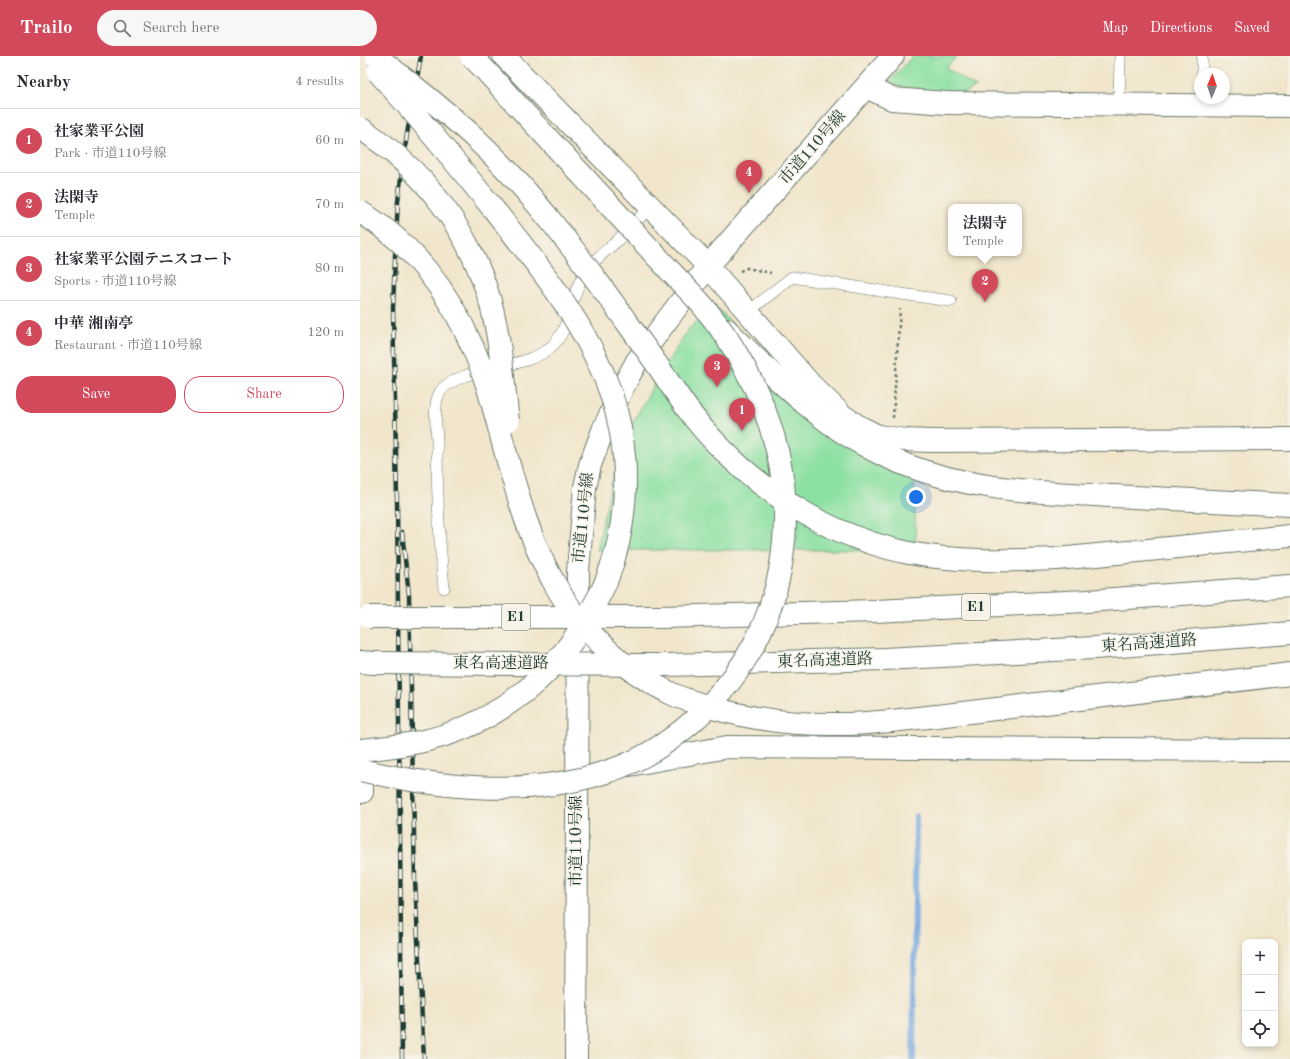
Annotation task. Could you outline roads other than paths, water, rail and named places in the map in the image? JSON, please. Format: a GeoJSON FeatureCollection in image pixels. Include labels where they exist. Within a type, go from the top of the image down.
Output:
{"type":"FeatureCollection","features":[{"type":"Feature","properties":{"kind":"main road"},"geometry":{"type":"LineString","coordinates":[[360,750],[420,742],[455,731],[489,716],[521,695],[548,670],[572,642],[592,610],[607,580],[618,547],[624,513],[625,480],[623,447],[610,391],[584,336],[567,307],[510,230],[428,128],[364,56]]}},
{"type":"Feature","properties":{"kind":"main road"},"geometry":{"type":"LineString","coordinates":[[376,56],[442,109],[477,140],[564,236],[691,413],[716,444],[771,492],[806,514],[839,531],[876,544],[944,558],[981,560],[1019,561],[1057,559],[1290,536]]}},
{"type":"Feature","properties":{"kind":"main road"},"geometry":{"type":"LineString","coordinates":[[471,56],[708,312],[796,396],[844,433],[874,451],[931,474],[972,484],[1009,489],[1057,493],[1290,505]]}},
{"type":"Feature","properties":{"kind":"main road"},"geometry":{"type":"LineString","coordinates":[[504,56],[708,266],[811,385],[843,416],[858,426],[878,436],[905,440],[932,441],[1290,439]]}},
{"type":"Feature","properties":{"kind":"main road","name":"市道110号線"},"geometry":{"type":"LineString","coordinates":[[576,1059],[578,571],[585,487],[595,449],[610,412],[637,361],[708,266],[893,56]]}},
{"type":"Feature","properties":{"kind":"main road"},"geometry":{"type":"LineString","coordinates":[[866,87],[892,99],[947,103],[1119,105],[1194,102]]}},
{"type":"Feature","properties":{"kind":"main road"},"geometry":{"type":"LineString","coordinates":[[1230,103],[1290,106]]}},
{"type":"Feature","properties":{"kind":"main road"},"geometry":{"type":"LineString","coordinates":[[360,128],[394,153],[417,174],[454,220],[468,244],[480,272],[490,302],[498,336],[516,490]]}},
{"type":"Feature","properties":{"kind":"main road"},"geometry":{"type":"LineString","coordinates":[[360,212],[396,239],[419,262],[440,288],[457,316],[472,346],[485,382],[526,522],[538,552],[553,582],[570,608],[592,635],[615,657],[643,677],[673,694],[731,713],[766,720],[802,724],[841,724],[937,716],[1290,674]]}},
{"type":"Feature","properties":{"kind":"main road"},"geometry":{"type":"LineString","coordinates":[[361,782],[423,782],[495,788],[532,787],[570,782],[608,772],[641,758],[670,740],[695,720],[724,689],[738,671],[766,620],[775,593],[781,566],[785,536],[785,506],[777,450],[768,421],[743,364],[708,312]]}},
{"type":"Feature","properties":{"kind":"main road","name":"E1"},"geometry":{"type":"LineString","coordinates":[[365,617],[662,617],[875,611],[1087,601],[1290,586]]}},
{"type":"Feature","properties":{"kind":"main road","name":"東名高速道路"},"geometry":{"type":"LineString","coordinates":[[368,663],[667,665],[884,659],[1094,648],[1290,633]]}},
{"type":"Feature","properties":{"kind":"main road"},"geometry":{"type":"LineString","coordinates":[[577,775],[727,747],[1290,750]]}},
{"type":"Feature","properties":{"kind":"lane"},"geometry":{"type":"LineString","coordinates":[[1119,105],[1120,56]]}},
{"type":"Feature","properties":{"kind":"lane"},"geometry":{"type":"LineString","coordinates":[[1202,56],[1202,68]]}},
{"type":"Feature","properties":{"kind":"lane"},"geometry":{"type":"LineString","coordinates":[[444,588],[438,526],[437,473],[436,402],[441,391],[450,383],[465,376],[525,360],[544,353],[554,344],[564,327],[575,292],[583,275],[595,261],[651,207]]}},
{"type":"Feature","properties":{"kind":"lane"},"geometry":{"type":"LineString","coordinates":[[748,312],[792,277],[951,301]]}},
{"type":"Feature","properties":{"kind":"waterway"},"geometry":{"type":"LineString","coordinates":[[913,1059],[916,816]]}},
{"type":"Feature","properties":{"kind":"railway"},"geometry":{"type":"LineString","coordinates":[[402,1059],[397,499],[393,308],[398,201],[407,134],[421,56]]}},
{"type":"Feature","properties":{"kind":"railway"},"geometry":{"type":"LineString","coordinates":[[402,532],[409,595],[415,880],[424,1059]]}},
{"type":"Feature","properties":{"kind":"place","name":"中華 湘南亭"},"geometry":{"type":"Point","coordinates":[749,193]}},
{"type":"Feature","properties":{"kind":"place","name":"法閑寺"},"geometry":{"type":"Point","coordinates":[985,302]}},
{"type":"Feature","properties":{"kind":"place","name":"社家業平公園テニスコート"},"geometry":{"type":"Point","coordinates":[717,387]}},
{"type":"Feature","properties":{"kind":"place","name":"社家業平公園"},"geometry":{"type":"Point","coordinates":[742,431]}}]}
